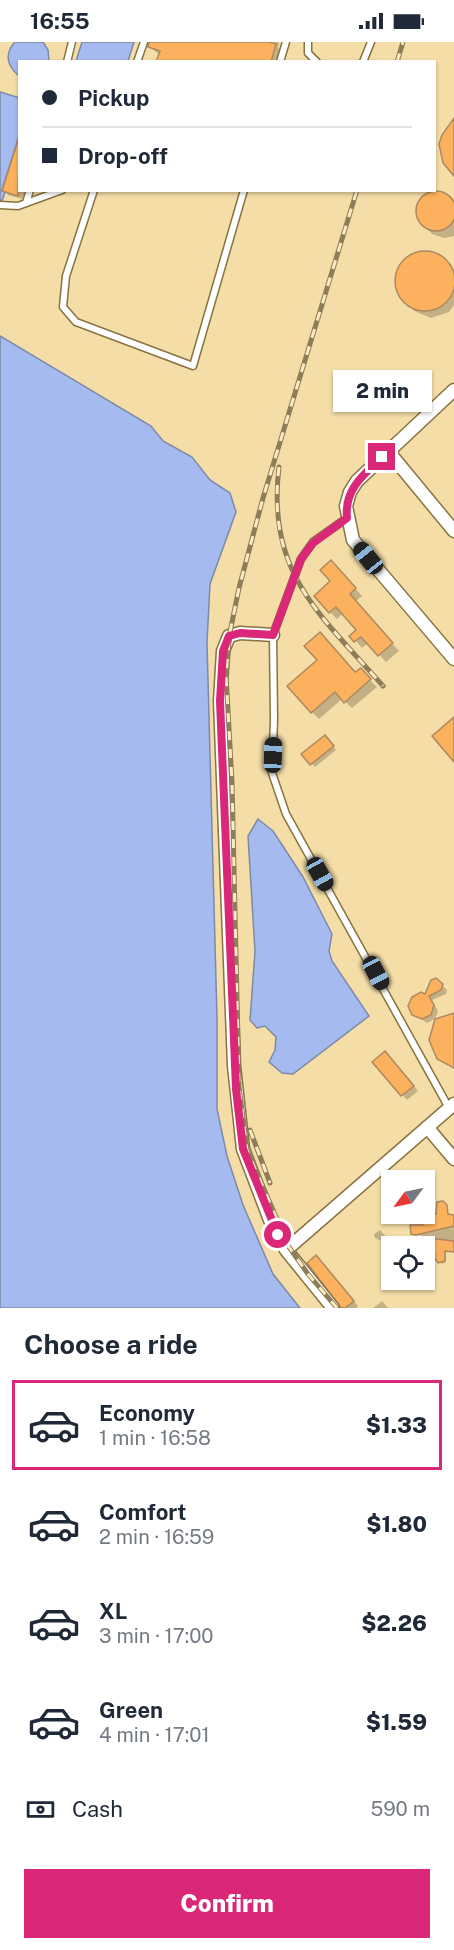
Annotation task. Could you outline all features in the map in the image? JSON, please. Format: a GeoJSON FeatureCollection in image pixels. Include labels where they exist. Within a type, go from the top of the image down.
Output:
{"type":"FeatureCollection","features":[{"type":"Feature","properties":{"kind":"street"},"geometry":{"type":"LineString","coordinates":[[454,390],[388,451],[350,492],[346,506],[353,540],[454,659]]}},
{"type":"Feature","properties":{"kind":"street"},"geometry":{"type":"LineString","coordinates":[[388,451],[454,531]]}},
{"type":"Feature","properties":{"kind":"street"},"geometry":{"type":"LineString","coordinates":[[273,635],[240,633],[225,640],[220,701],[234,1066],[238,1112],[243,1149],[253,1178],[286,1250],[333,1308]]}},
{"type":"Feature","properties":{"kind":"street"},"geometry":{"type":"LineString","coordinates":[[286,1250],[452,1106]]}},
{"type":"Feature","properties":{"kind":"street"},"geometry":{"type":"LineString","coordinates":[[427,1127],[454,1160]]}},
{"type":"Feature","properties":{"kind":"lane"},"geometry":{"type":"LineString","coordinates":[[68,60],[72,42]]}},
{"type":"Feature","properties":{"kind":"lane"},"geometry":{"type":"LineString","coordinates":[[138,60],[144,42]]}},
{"type":"Feature","properties":{"kind":"lane"},"geometry":{"type":"LineString","coordinates":[[281,60],[286,42]]}},
{"type":"Feature","properties":{"kind":"lane"},"geometry":{"type":"LineString","coordinates":[[308,42],[308,53],[315,60]]}},
{"type":"Feature","properties":{"kind":"lane"},"geometry":{"type":"LineString","coordinates":[[364,60],[371,42]]}},
{"type":"Feature","properties":{"kind":"lane"},"geometry":{"type":"LineString","coordinates":[[26,204],[29,192]]}},
{"type":"Feature","properties":{"kind":"lane"},"geometry":{"type":"LineString","coordinates":[[0,205],[26,204],[57,192]]}},
{"type":"Feature","properties":{"kind":"lane"},"geometry":{"type":"LineString","coordinates":[[93,192],[66,276],[63,307],[76,321],[193,366],[243,192]]}},
{"type":"Feature","properties":{"kind":"lane"},"geometry":{"type":"LineString","coordinates":[[347,518],[313,543],[301,559],[273,635],[272,773],[279,798],[452,1106]]}},
{"type":"Feature","properties":{"kind":"water"},"geometry":{"type":"Polygon","coordinates":[[[15,42],[43,42],[48,50],[49,60],[18,60],[18,75],[8,60],[15,42]]]}},
{"type":"Feature","properties":{"kind":"water"},"geometry":{"type":"Polygon","coordinates":[[[82,42],[134,42],[128,60],[76,60],[82,42]]]}},
{"type":"Feature","properties":{"kind":"water"},"geometry":{"type":"Polygon","coordinates":[[[0,92],[18,97],[18,139],[2,190],[5,192],[2,201],[0,200],[0,92]]]}},
{"type":"Feature","properties":{"kind":"water"},"geometry":{"type":"Polygon","coordinates":[[[0,336],[151,426],[163,441],[192,457],[210,480],[230,493],[236,512],[210,584],[207,642],[217,1018],[217,1109],[227,1156],[243,1205],[273,1274],[300,1308],[0,1308],[0,336]]]}},
{"type":"Feature","properties":{"kind":"water"},"geometry":{"type":"Polygon","coordinates":[[[258,819],[273,831],[303,877],[332,934],[329,951],[332,961],[369,1016],[293,1074],[282,1073],[269,1062],[275,1050],[276,1037],[265,1026],[257,1028],[250,1020],[255,951],[248,836],[258,819]]]}},
{"type":"Feature","properties":{"kind":"building"},"geometry":{"type":"Polygon","coordinates":[[[149,42],[269,42],[276,44],[272,60],[157,60],[160,51],[148,47],[149,42]]]}},
{"type":"Feature","properties":{"kind":"building"},"geometry":{"type":"Polygon","coordinates":[[[454,118],[454,176],[443,163],[439,144],[442,135],[454,118]]]}},
{"type":"Feature","properties":{"kind":"building"},"geometry":{"type":"Polygon","coordinates":[[[18,140],[18,196],[2,191],[18,140]]]}},
{"type":"Feature","properties":{"kind":"building"},"geometry":{"type":"Polygon","coordinates":[[[428,192],[444,192],[455,203],[455,219],[444,230],[428,230],[417,219],[417,203],[428,192]]]}},
{"type":"Feature","properties":{"kind":"building"},"geometry":{"type":"Polygon","coordinates":[[[425,251],[442,256],[450,264],[455,281],[450,298],[442,306],[425,311],[408,306],[400,298],[395,281],[400,264],[408,256],[425,251]]]}},
{"type":"Feature","properties":{"kind":"building"},"geometry":{"type":"Polygon","coordinates":[[[331,560],[356,588],[350,594],[393,643],[378,656],[361,637],[354,642],[349,636],[356,630],[336,607],[329,613],[314,596],[330,581],[320,570],[331,560]]]}},
{"type":"Feature","properties":{"kind":"building"},"geometry":{"type":"Polygon","coordinates":[[[320,632],[355,672],[361,668],[371,679],[344,703],[335,692],[311,713],[287,686],[317,660],[304,646],[320,632]]]}},
{"type":"Feature","properties":{"kind":"building"},"geometry":{"type":"Polygon","coordinates":[[[454,717],[454,762],[432,736],[454,717]]]}},
{"type":"Feature","properties":{"kind":"building"},"geometry":{"type":"Polygon","coordinates":[[[325,735],[334,746],[310,765],[301,754],[325,735]]]}},
{"type":"Feature","properties":{"kind":"building"},"geometry":{"type":"Polygon","coordinates":[[[436,978],[443,984],[441,990],[429,996],[434,1005],[431,1015],[422,1019],[412,1015],[408,1006],[412,997],[421,992],[425,994],[431,980],[436,978]]]}},
{"type":"Feature","properties":{"kind":"building"},"geometry":{"type":"Polygon","coordinates":[[[454,1013],[454,1068],[437,1059],[429,1040],[435,1019],[454,1013]]]}},
{"type":"Feature","properties":{"kind":"building"},"geometry":{"type":"Polygon","coordinates":[[[385,1051],[414,1086],[401,1096],[372,1062],[385,1051]]]}},
{"type":"Feature","properties":{"kind":"building"},"geometry":{"type":"Polygon","coordinates":[[[443,1201],[447,1205],[448,1214],[454,1215],[454,1226],[416,1235],[411,1234],[410,1225],[435,1224],[437,1202],[443,1201]]]}},
{"type":"Feature","properties":{"kind":"building"},"geometry":{"type":"Polygon","coordinates":[[[435,1239],[454,1241],[454,1252],[445,1251],[445,1261],[438,1263],[435,1259],[435,1239]]]}},
{"type":"Feature","properties":{"kind":"building"},"geometry":{"type":"Polygon","coordinates":[[[316,1255],[354,1301],[345,1308],[341,1308],[307,1263],[316,1255]]]}},
{"type":"Feature","properties":{"kind":"railway"},"geometry":{"type":"LineString","coordinates":[[398,60],[403,42]]}},
{"type":"Feature","properties":{"kind":"railway"},"geometry":{"type":"LineString","coordinates":[[337,1308],[289,1247],[247,1150],[239,1086],[232,782],[226,675],[230,632],[239,588],[263,498],[356,192]]}},
{"type":"Feature","properties":{"kind":"railway"},"geometry":{"type":"LineString","coordinates":[[279,467],[277,504],[281,536],[290,564],[302,589],[319,613],[383,686]]}},
{"type":"Feature","properties":{"kind":"railway"},"geometry":{"type":"LineString","coordinates":[[250,1130],[270,1183]]}},
{"type":"Feature","properties":{"kind":"route"},"geometry":{"type":"LineString","coordinates":[[278,1235],[243,1149],[238,1112],[234,1066],[220,701],[223,651],[225,640],[229,636],[240,633],[273,635],[293,575],[301,559],[313,543],[347,518],[346,506],[350,492],[357,481],[382,457]]}}]}
